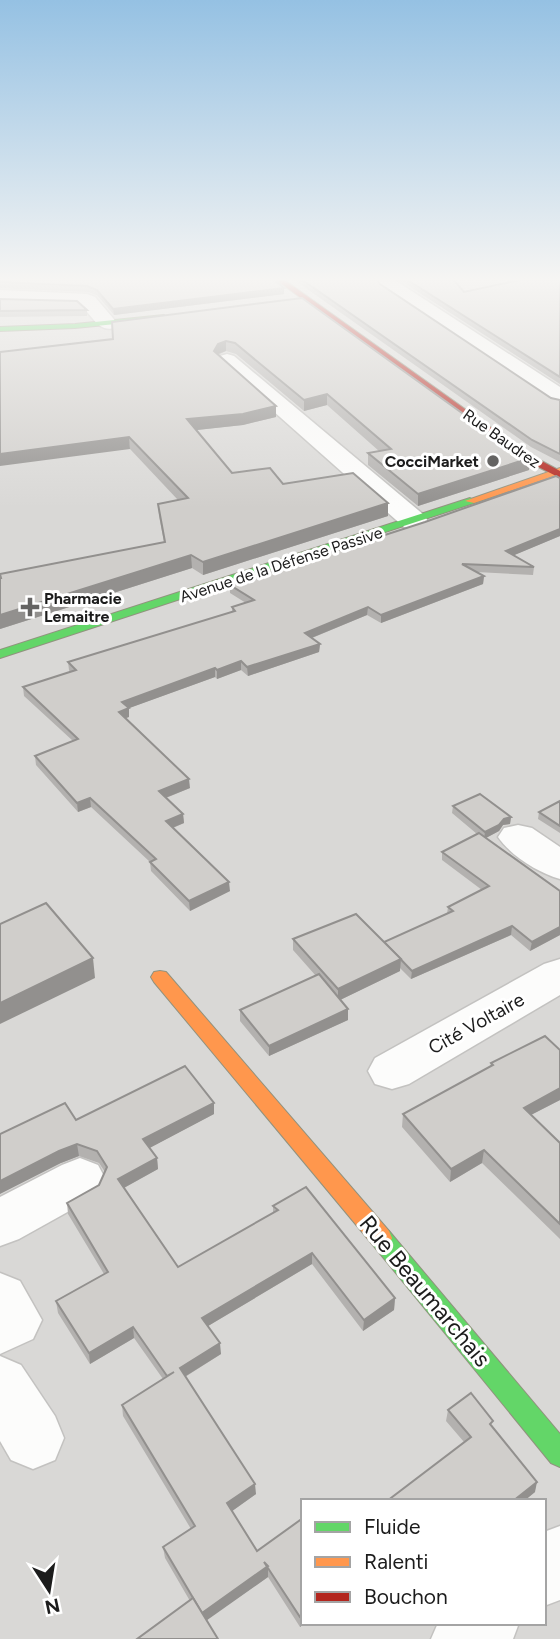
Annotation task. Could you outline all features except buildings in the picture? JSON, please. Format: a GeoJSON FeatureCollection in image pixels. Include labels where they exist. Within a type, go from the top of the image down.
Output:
{"type":"FeatureCollection","features":[{"type":"Feature","properties":{"kind":"street","name":"Rue Baudrez"},"geometry":{"type":"LineString","coordinates":[[386,355],[521,454],[558,473]]}},
{"type":"Feature","properties":{"kind":"street"},"geometry":{"type":"LineString","coordinates":[[495,355],[560,397]]}},
{"type":"Feature","properties":{"kind":"street"},"geometry":{"type":"LineString","coordinates":[[227,360],[414,521]]}},
{"type":"Feature","properties":{"kind":"street","name":"Avenue de la Défense Passive"},"geometry":{"type":"LineString","coordinates":[[0,654],[558,473]]}},
{"type":"Feature","properties":{"kind":"street"},"geometry":{"type":"LineString","coordinates":[[518,837],[560,866]]}},
{"type":"Feature","properties":{"kind":"street","name":"Cité Voltaire"},"geometry":{"type":"LineString","coordinates":[[392,1071],[560,975]]}},
{"type":"Feature","properties":{"kind":"street","name":"Rue Beaumarchais"},"geometry":{"type":"LineString","coordinates":[[160,977],[560,1454]]}},
{"type":"Feature","properties":{"kind":"street"},"geometry":{"type":"LineString","coordinates":[[0,1223],[80,1180]]}},
{"type":"Feature","properties":{"kind":"street"},"geometry":{"type":"LineString","coordinates":[[0,1298],[13,1320],[0,1328]]}},
{"type":"Feature","properties":{"kind":"street"},"geometry":{"type":"LineString","coordinates":[[0,1385],[33,1438]]}},
{"type":"Feature","properties":{"kind":"street"},"geometry":{"type":"LineString","coordinates":[[546,1571],[560,1559]]}},
{"type":"Feature","properties":{"kind":"street"},"geometry":{"type":"LineString","coordinates":[[466,1639],[483,1625]]}},
{"type":"Feature","properties":{"kind":"shaded area"},"geometry":{"type":"Polygon","coordinates":[[[0,355],[560,355],[560,1639],[0,1639],[0,355]]]}},
{"type":"Feature","properties":{"kind":"traffic: fast"},"geometry":{"type":"LineString","coordinates":[[0,654],[470,501]]}},
{"type":"Feature","properties":{"kind":"traffic: fast"},"geometry":{"type":"LineString","coordinates":[[381,1238],[560,1454]]}},
{"type":"Feature","properties":{"kind":"traffic: slow"},"geometry":{"type":"LineString","coordinates":[[470,501],[560,471]]}},
{"type":"Feature","properties":{"kind":"traffic: slow"},"geometry":{"type":"LineString","coordinates":[[160,977],[381,1238]]}},
{"type":"Feature","properties":{"kind":"traffic: jam"},"geometry":{"type":"LineString","coordinates":[[385,355],[521,454],[560,475]]}},
{"type":"Feature","properties":{"kind":"place","name":"CocciMarket"},"geometry":{"type":"Point","coordinates":[493,461]}},
{"type":"Feature","properties":{"kind":"place","name":"Pharmacie Lemaitre"},"geometry":{"type":"Point","coordinates":[30,607]}}]}
